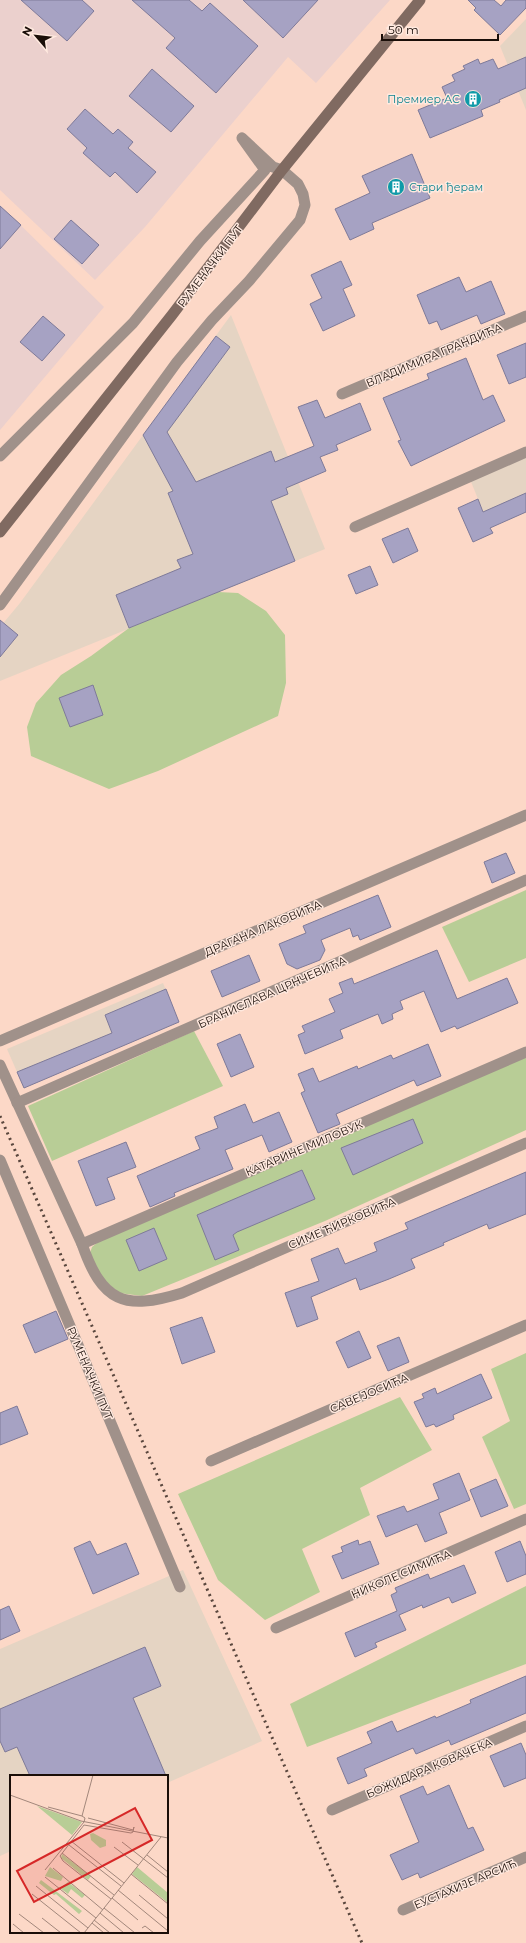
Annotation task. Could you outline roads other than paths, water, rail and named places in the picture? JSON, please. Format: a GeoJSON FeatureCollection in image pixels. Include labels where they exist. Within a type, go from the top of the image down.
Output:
{"type":"FeatureCollection","features":[{"type":"Feature","properties":{"kind":"main road","name":"РУМЕНАЧКИ ПУТ"},"geometry":{"type":"LineString","coordinates":[[0,532],[172,315],[282,170],[420,0]]}},
{"type":"Feature","properties":{"kind":"street"},"geometry":{"type":"LineString","coordinates":[[0,456],[133,323],[200,241],[265,170],[242,138],[273,167],[282,170],[298,184],[303,194],[305,205],[296,227],[270,255],[249,281],[212,320],[178,362],[0,605]]}},
{"type":"Feature","properties":{"kind":"street","name":"ВЛАДИМИРА ГРАНДИЋА"},"geometry":{"type":"LineString","coordinates":[[342,394],[526,316]]}},
{"type":"Feature","properties":{"kind":"street"},"geometry":{"type":"LineString","coordinates":[[355,527],[526,452]]}},
{"type":"Feature","properties":{"kind":"street","name":"ДРАГАНА ЛАКОВИЋА"},"geometry":{"type":"LineString","coordinates":[[0,1041],[526,815]]}},
{"type":"Feature","properties":{"kind":"street","name":"БРАНИСЛАВА ЦРНЧЕВИЋА"},"geometry":{"type":"LineString","coordinates":[[17,1103],[526,880]]}},
{"type":"Feature","properties":{"kind":"street","name":"КАТАРИНЕ МИЛОВУК"},"geometry":{"type":"LineString","coordinates":[[82,1244],[526,1052]]}},
{"type":"Feature","properties":{"kind":"street","name":"СИМЕ ЋИРКОВИЋА"},"geometry":{"type":"LineString","coordinates":[[0,1065],[82,1244],[91,1267],[98,1278],[117,1297],[127,1302],[158,1300],[182,1293],[526,1144]]}},
{"type":"Feature","properties":{"kind":"street","name":"РУМЕНАЧКИ ПУТ"},"geometry":{"type":"LineString","coordinates":[[0,1160],[180,1587]]}},
{"type":"Feature","properties":{"kind":"street","name":"САВЕ ЈОСИЋА"},"geometry":{"type":"LineString","coordinates":[[211,1461],[526,1325]]}},
{"type":"Feature","properties":{"kind":"street","name":"НИКОЛЕ СИМИЋА"},"geometry":{"type":"LineString","coordinates":[[276,1628],[526,1519]]}},
{"type":"Feature","properties":{"kind":"street","name":"БОЖИДАРА КОВАЧЕКА"},"geometry":{"type":"LineString","coordinates":[[332,1810],[526,1726]]}},
{"type":"Feature","properties":{"kind":"street","name":"ЕУСТАХИЈЕ АРСИЋ"},"geometry":{"type":"LineString","coordinates":[[403,1910],[526,1857]]}},
{"type":"Feature","properties":{"kind":"railway"},"geometry":{"type":"LineString","coordinates":[[0,1116],[362,1943]]}},
{"type":"Feature","properties":{"kind":"place","name":"Премиер АС"},"geometry":{"type":"Point","coordinates":[473,99]}},
{"type":"Feature","properties":{"kind":"place","name":"Стари ђерам"},"geometry":{"type":"Point","coordinates":[396,187]}}]}
